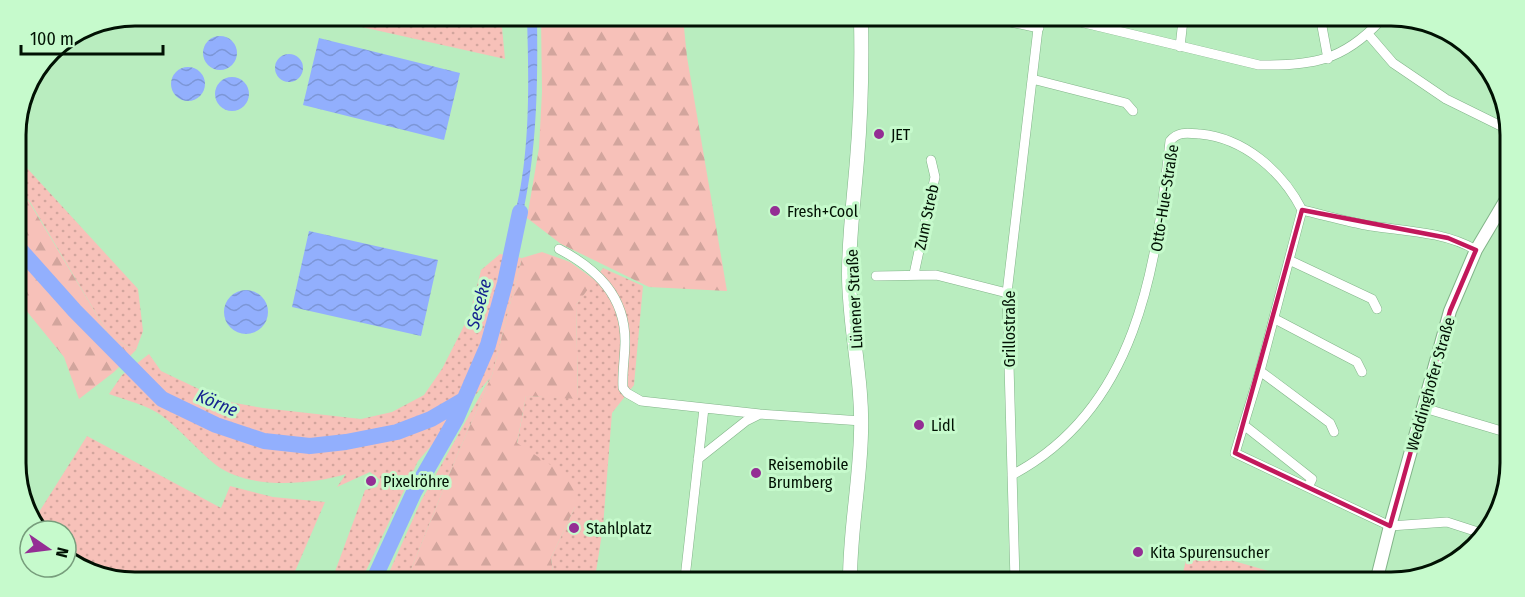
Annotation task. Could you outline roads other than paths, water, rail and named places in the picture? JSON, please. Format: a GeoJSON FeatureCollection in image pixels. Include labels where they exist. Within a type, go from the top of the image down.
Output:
{"type":"FeatureCollection","features":[{"type":"Feature","properties":{"kind":"main road","name":"Lünener Straße"},"geometry":{"type":"LineString","coordinates":[[850,571],[862,421],[849,278],[860,112],[861,26]]}},
{"type":"Feature","properties":{"kind":"street","name":"Grillostraße"},"geometry":{"type":"LineString","coordinates":[[1015,571],[1007,293],[1039,26]]}},
{"type":"Feature","properties":{"kind":"street"},"geometry":{"type":"LineString","coordinates":[[1098,26],[1259,65],[1303,64],[1328,58],[1368,33],[1375,26]]}},
{"type":"Feature","properties":{"kind":"street"},"geometry":{"type":"LineString","coordinates":[[1180,47],[1182,26]]}},
{"type":"Feature","properties":{"kind":"street"},"geometry":{"type":"LineString","coordinates":[[1322,26],[1328,58]]}},
{"type":"Feature","properties":{"kind":"street"},"geometry":{"type":"LineString","coordinates":[[1368,33],[1393,63],[1446,99],[1499,125]]}},
{"type":"Feature","properties":{"kind":"street"},"geometry":{"type":"LineString","coordinates":[[1032,79],[1126,103],[1133,111]]}},
{"type":"Feature","properties":{"kind":"street","name":"Otto-Hue-Straße"},"geometry":{"type":"LineString","coordinates":[[1012,476],[1037,462],[1087,416],[1112,377],[1145,298],[1155,258],[1170,141],[1174,136],[1185,132],[1207,134],[1239,143],[1270,167],[1294,195],[1302,210]]}},
{"type":"Feature","properties":{"kind":"street","name":"Zum Streb"},"geometry":{"type":"LineString","coordinates":[[914,274],[934,177],[931,160]]}},
{"type":"Feature","properties":{"kind":"street"},"geometry":{"type":"LineString","coordinates":[[1476,250],[1465,243],[1448,238],[1368,225],[1302,210],[1275,318],[1245,426],[1235,453],[1390,525],[1447,522],[1476,530]]}},
{"type":"Feature","properties":{"kind":"street","name":"Weddinghofer Straße"},"geometry":{"type":"LineString","coordinates":[[1379,571],[1450,311],[1476,250],[1500,210]]}},
{"type":"Feature","properties":{"kind":"street"},"geometry":{"type":"LineString","coordinates":[[559,249],[579,259],[609,288],[623,323],[625,340],[623,388],[640,401],[760,414],[862,421]]}},
{"type":"Feature","properties":{"kind":"street"},"geometry":{"type":"LineString","coordinates":[[1289,260],[1372,299],[1377,309]]}},
{"type":"Feature","properties":{"kind":"street","name":"Zum Streb"},"geometry":{"type":"LineString","coordinates":[[876,276],[936,275],[1007,293]]}},
{"type":"Feature","properties":{"kind":"street"},"geometry":{"type":"LineString","coordinates":[[1275,318],[1357,362],[1362,372]]}},
{"type":"Feature","properties":{"kind":"street"},"geometry":{"type":"LineString","coordinates":[[1260,371],[1330,423],[1334,432]]}},
{"type":"Feature","properties":{"kind":"street"},"geometry":{"type":"LineString","coordinates":[[686,572],[704,408]]}},
{"type":"Feature","properties":{"kind":"street"},"geometry":{"type":"LineString","coordinates":[[1424,408],[1500,431]]}},
{"type":"Feature","properties":{"kind":"street"},"geometry":{"type":"LineString","coordinates":[[698,459],[746,421],[760,414]]}},
{"type":"Feature","properties":{"kind":"street"},"geometry":{"type":"LineString","coordinates":[[1245,426],[1312,479],[1308,487]]}},
{"type":"Feature","properties":{"kind":"water"},"geometry":{"type":"Polygon","coordinates":[[[527,26],[537,26],[533,153],[518,233],[510,232],[522,180],[527,126],[527,26]]]}},
{"type":"Feature","properties":{"kind":"water"},"geometry":{"type":"Polygon","coordinates":[[[220,36],[232,41],[237,53],[232,65],[220,70],[208,65],[203,53],[208,41],[220,36]]]}},
{"type":"Feature","properties":{"kind":"water"},"geometry":{"type":"Polygon","coordinates":[[[319,38],[460,73],[444,140],[303,105],[319,38]]]}},
{"type":"Feature","properties":{"kind":"water"},"geometry":{"type":"Polygon","coordinates":[[[289,54],[299,58],[303,68],[299,78],[289,82],[279,78],[275,68],[279,58],[289,54]]]}},
{"type":"Feature","properties":{"kind":"water"},"geometry":{"type":"Polygon","coordinates":[[[188,67],[200,72],[205,84],[200,96],[188,101],[176,96],[171,84],[176,72],[188,67]]]}},
{"type":"Feature","properties":{"kind":"water"},"geometry":{"type":"Polygon","coordinates":[[[232,77],[244,82],[249,94],[244,106],[232,111],[220,106],[215,94],[220,82],[232,77]]]}},
{"type":"Feature","properties":{"kind":"water"},"geometry":{"type":"Polygon","coordinates":[[[309,231],[438,260],[421,336],[292,307],[309,231]]]}},
{"type":"Feature","properties":{"kind":"water"},"geometry":{"type":"Polygon","coordinates":[[[246,290],[261,297],[268,312],[261,327],[246,334],[231,327],[224,312],[231,297],[246,290]]]}},
{"type":"Feature","properties":{"kind":"waterway","name":"Seseke"},"geometry":{"type":"LineString","coordinates":[[377,572],[414,492],[456,419],[488,345],[505,283],[520,212]]}},
{"type":"Feature","properties":{"kind":"waterway","name":"Körne"},"geometry":{"type":"LineString","coordinates":[[26,256],[75,311],[162,399],[216,425],[264,441],[310,446],[397,432],[431,419],[462,401]]}},
{"type":"Feature","properties":{"kind":"place","name":"JET"},"geometry":{"type":"Point","coordinates":[879,134]}},
{"type":"Feature","properties":{"kind":"place","name":"Fresh+Cool"},"geometry":{"type":"Point","coordinates":[775,211]}},
{"type":"Feature","properties":{"kind":"place","name":"Lidl"},"geometry":{"type":"Point","coordinates":[919,425]}},
{"type":"Feature","properties":{"kind":"place","name":"Reisemobile Brumberg"},"geometry":{"type":"Point","coordinates":[756,473]}},
{"type":"Feature","properties":{"kind":"place","name":"Pixelröhre"},"geometry":{"type":"Point","coordinates":[371,481]}},
{"type":"Feature","properties":{"kind":"place","name":"Stahlplatz"},"geometry":{"type":"Point","coordinates":[574,528]}},
{"type":"Feature","properties":{"kind":"place","name":"Kita Spurensucher"},"geometry":{"type":"Point","coordinates":[1138,552]}}]}
